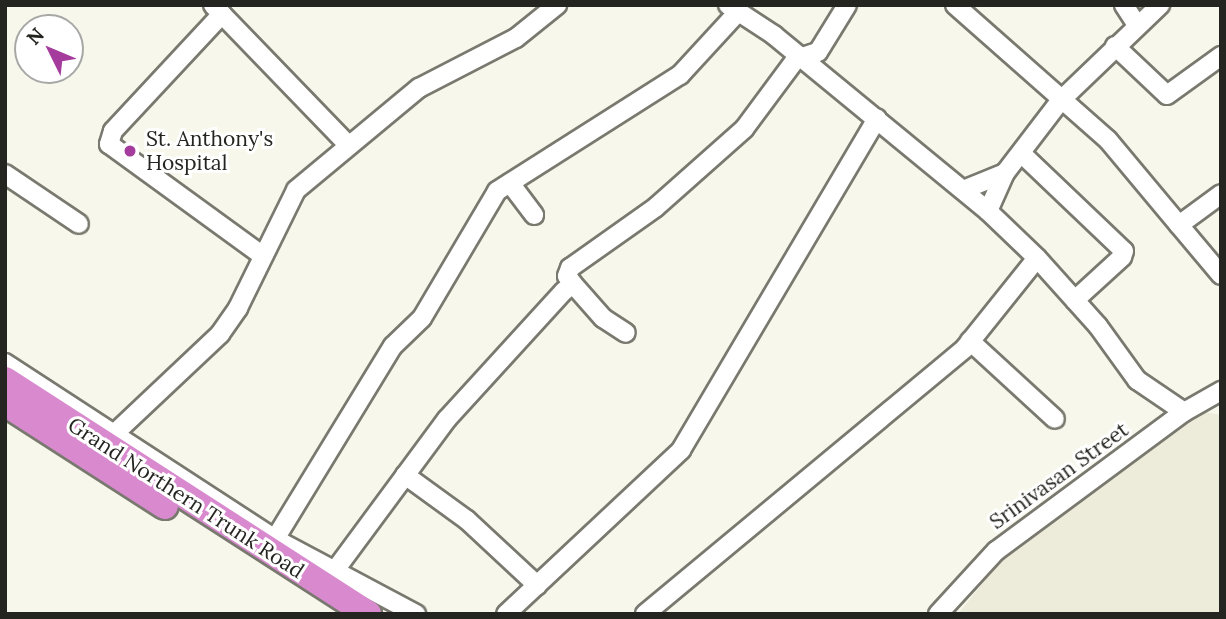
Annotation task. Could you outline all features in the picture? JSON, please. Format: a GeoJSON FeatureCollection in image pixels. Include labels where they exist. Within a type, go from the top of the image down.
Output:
{"type":"FeatureCollection","features":[{"type":"Feature","properties":{"kind":"highway","name":"Grand Northern Trunk Road"},"geometry":{"type":"LineString","coordinates":[[5,380],[368,614]]}},
{"type":"Feature","properties":{"kind":"highway","name":"Grand Northern Trunk Road"},"geometry":{"type":"LineString","coordinates":[[5,403],[331,614]]}},
{"type":"Feature","properties":{"kind":"street"},"geometry":{"type":"LineString","coordinates":[[114,433],[220,334],[296,190],[419,88],[516,38],[557,5]]}},
{"type":"Feature","properties":{"kind":"street"},"geometry":{"type":"LineString","coordinates":[[626,334],[603,318],[573,284],[568,276],[570,268],[656,207],[744,129],[796,59],[818,52],[847,5]]}},
{"type":"Feature","properties":{"kind":"street"},"geometry":{"type":"LineString","coordinates":[[955,5],[1060,101],[1108,140],[1221,275]]}},
{"type":"Feature","properties":{"kind":"street"},"geometry":{"type":"LineString","coordinates":[[1124,5],[1137,25]]}},
{"type":"Feature","properties":{"kind":"street"},"geometry":{"type":"LineString","coordinates":[[988,211],[1005,173],[1060,101],[1160,5]]}},
{"type":"Feature","properties":{"kind":"street"},"geometry":{"type":"LineString","coordinates":[[275,539],[393,346],[422,318],[471,241],[488,203],[510,183],[680,75],[733,9],[803,58],[988,211],[1037,258],[1075,300],[1137,380],[1184,412]]}},
{"type":"Feature","properties":{"kind":"street"},"geometry":{"type":"LineString","coordinates":[[263,256],[109,144],[113,131],[218,10],[348,145]]}},
{"type":"Feature","properties":{"kind":"street"},"geometry":{"type":"LineString","coordinates":[[1115,46],[1167,95],[1221,56]]}},
{"type":"Feature","properties":{"kind":"street"},"geometry":{"type":"LineString","coordinates":[[506,614],[681,450],[877,120]]}},
{"type":"Feature","properties":{"kind":"street"},"geometry":{"type":"LineString","coordinates":[[1021,153],[1124,251],[1122,257],[1075,300]]}},
{"type":"Feature","properties":{"kind":"street"},"geometry":{"type":"LineString","coordinates":[[963,190],[1005,173]]}},
{"type":"Feature","properties":{"kind":"street"},"geometry":{"type":"LineString","coordinates":[[5,174],[79,224]]}},
{"type":"Feature","properties":{"kind":"street"},"geometry":{"type":"LineString","coordinates":[[510,183],[534,215]]}},
{"type":"Feature","properties":{"kind":"street"},"geometry":{"type":"LineString","coordinates":[[1179,225],[1221,194]]}},
{"type":"Feature","properties":{"kind":"street"},"geometry":{"type":"LineString","coordinates":[[645,614],[970,341],[1037,258]]}},
{"type":"Feature","properties":{"kind":"street"},"geometry":{"type":"LineString","coordinates":[[333,573],[405,475],[499,359],[573,284]]}},
{"type":"Feature","properties":{"kind":"street"},"geometry":{"type":"LineString","coordinates":[[970,341],[1055,419]]}},
{"type":"Feature","properties":{"kind":"street"},"geometry":{"type":"LineString","coordinates":[[5,363],[275,539],[333,573],[416,614]]}},
{"type":"Feature","properties":{"kind":"street","name":"Srinivasan Street"},"geometry":{"type":"LineString","coordinates":[[938,614],[996,551],[1184,412],[1221,391]]}},
{"type":"Feature","properties":{"kind":"street"},"geometry":{"type":"LineString","coordinates":[[405,475],[467,520],[537,585]]}},
{"type":"Feature","properties":{"kind":"shaded area"},"geometry":{"type":"Polygon","coordinates":[[[1204,412],[1221,415],[1221,614],[958,614],[1011,548],[1204,412]]]}},
{"type":"Feature","properties":{"kind":"place","name":"St. Anthony's Hospital"},"geometry":{"type":"Point","coordinates":[130,151]}}]}
